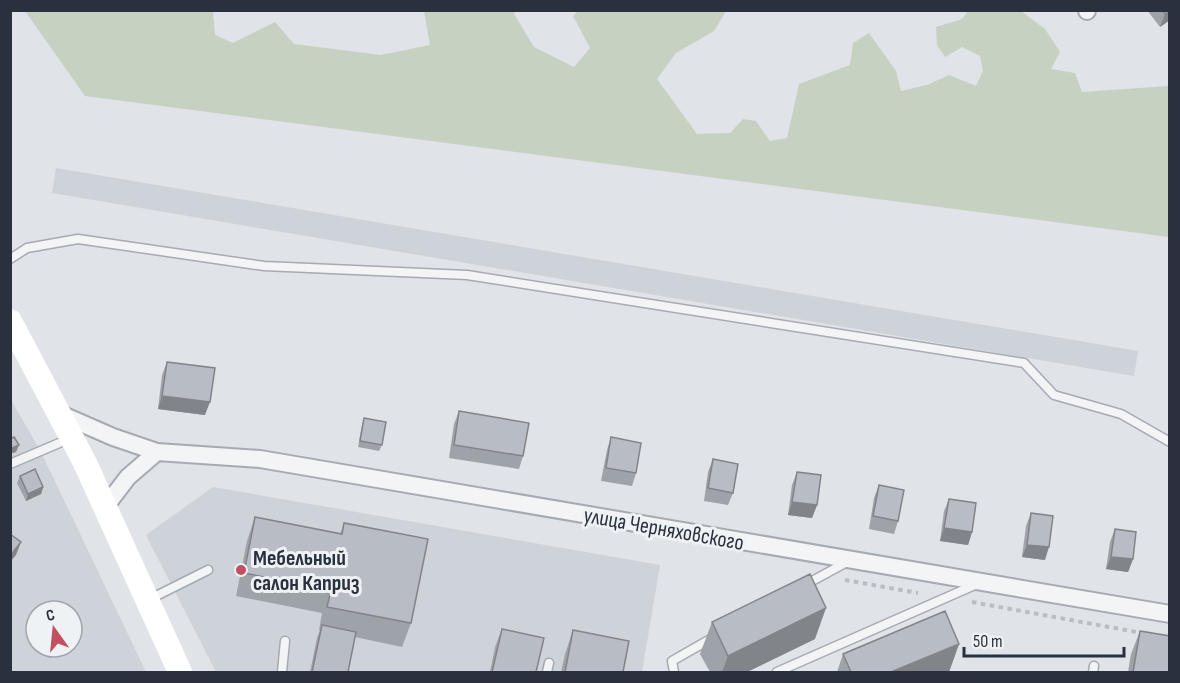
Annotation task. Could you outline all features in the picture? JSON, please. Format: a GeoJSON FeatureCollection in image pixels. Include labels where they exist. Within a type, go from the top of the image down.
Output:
{"type":"FeatureCollection","features":[{"type":"Feature","properties":{"kind":"main road"},"geometry":{"type":"LineString","coordinates":[[10,321],[105,507],[180,672]]}},
{"type":"Feature","properties":{"kind":"street","name":"улица Черняховского"},"geometry":{"type":"LineString","coordinates":[[58,413],[112,437],[157,452],[260,459],[1170,614]]}},
{"type":"Feature","properties":{"kind":"street"},"geometry":{"type":"LineString","coordinates":[[105,507],[128,477],[157,452]]}},
{"type":"Feature","properties":{"kind":"lane"},"geometry":{"type":"LineString","coordinates":[[10,259],[27,248],[78,239],[264,266],[467,275],[1024,363],[1054,395],[1121,414],[1170,442]]}},
{"type":"Feature","properties":{"kind":"lane"},"geometry":{"type":"LineString","coordinates":[[10,464],[71,438]]}},
{"type":"Feature","properties":{"kind":"lane"},"geometry":{"type":"LineString","coordinates":[[791,593],[850,560]]}},
{"type":"Feature","properties":{"kind":"lane"},"geometry":{"type":"LineString","coordinates":[[148,600],[208,570]]}},
{"type":"Feature","properties":{"kind":"lane"},"geometry":{"type":"LineString","coordinates":[[777,672],[796,669],[981,582]]}},
{"type":"Feature","properties":{"kind":"lane"},"geometry":{"type":"LineString","coordinates":[[674,672],[672,661],[722,633]]}},
{"type":"Feature","properties":{"kind":"lane"},"geometry":{"type":"LineString","coordinates":[[282,672],[285,641]]}},
{"type":"Feature","properties":{"kind":"path"},"geometry":{"type":"LineString","coordinates":[[821,576],[1147,634]]}},
{"type":"Feature","properties":{"kind":"shaded area"},"geometry":{"type":"Polygon","coordinates":[[[56,168],[1138,351],[1134,376],[52,193],[56,168]]]}},
{"type":"Feature","properties":{"kind":"shaded area"},"geometry":{"type":"Polygon","coordinates":[[[10,398],[41,452],[146,672],[11,672],[10,398]]]}},
{"type":"Feature","properties":{"kind":"shaded area"},"geometry":{"type":"Polygon","coordinates":[[[213,487],[660,565],[642,672],[216,672],[146,535],[213,487]]]}},
{"type":"Feature","properties":{"kind":"green space"},"geometry":{"type":"Polygon","coordinates":[[[25,11],[213,11],[215,35],[233,43],[275,22],[294,44],[381,55],[430,45],[424,11],[515,11],[514,14],[534,47],[574,67],[590,48],[573,16],[578,11],[726,11],[714,31],[676,53],[657,79],[697,134],[730,133],[743,119],[756,121],[770,141],[787,138],[799,84],[850,65],[853,43],[869,33],[896,71],[901,91],[927,85],[949,75],[976,86],[983,71],[980,56],[962,47],[945,57],[937,45],[936,27],[962,19],[968,11],[1021,11],[1045,29],[1060,52],[1051,69],[1075,73],[1082,92],[1169,87],[1169,237],[85,96],[25,11]]]}},
{"type":"Feature","properties":{"kind":"building"},"geometry":{"type":"Polygon","coordinates":[[[167,362],[215,368],[210,402],[162,396],[167,362]]]}},
{"type":"Feature","properties":{"kind":"building"},"geometry":{"type":"Polygon","coordinates":[[[459,411],[529,423],[523,456],[454,445],[459,411]]]}},
{"type":"Feature","properties":{"kind":"building"},"geometry":{"type":"Polygon","coordinates":[[[364,418],[386,422],[382,445],[360,441],[364,418]]]}},
{"type":"Feature","properties":{"kind":"building"},"geometry":{"type":"Polygon","coordinates":[[[14,437],[19,445],[12,448],[10,439],[14,437]]]}},
{"type":"Feature","properties":{"kind":"building"},"geometry":{"type":"Polygon","coordinates":[[[611,437],[641,443],[636,473],[606,468],[611,437]]]}},
{"type":"Feature","properties":{"kind":"building"},"geometry":{"type":"Polygon","coordinates":[[[713,459],[738,464],[733,493],[708,488],[713,459]]]}},
{"type":"Feature","properties":{"kind":"building"},"geometry":{"type":"Polygon","coordinates":[[[35,469],[43,487],[28,494],[20,476],[35,469]]]}},
{"type":"Feature","properties":{"kind":"building"},"geometry":{"type":"Polygon","coordinates":[[[797,472],[821,475],[817,505],[792,502],[797,472]]]}},
{"type":"Feature","properties":{"kind":"building"},"geometry":{"type":"Polygon","coordinates":[[[879,485],[904,490],[898,521],[873,516],[879,485]]]}},
{"type":"Feature","properties":{"kind":"building"},"geometry":{"type":"Polygon","coordinates":[[[949,499],[976,503],[972,532],[944,528],[949,499]]]}},
{"type":"Feature","properties":{"kind":"building"},"geometry":{"type":"Polygon","coordinates":[[[1031,513],[1053,516],[1049,547],[1027,545],[1031,513]]]}},
{"type":"Feature","properties":{"kind":"building"},"geometry":{"type":"Polygon","coordinates":[[[255,517],[342,534],[344,523],[428,539],[411,623],[327,607],[331,590],[244,573],[255,517]]]}},
{"type":"Feature","properties":{"kind":"building"},"geometry":{"type":"Polygon","coordinates":[[[1115,529],[1136,532],[1133,559],[1111,557],[1115,529]]]}},
{"type":"Feature","properties":{"kind":"building"},"geometry":{"type":"Polygon","coordinates":[[[10,534],[21,542],[10,556],[10,534]]]}},
{"type":"Feature","properties":{"kind":"building"},"geometry":{"type":"Polygon","coordinates":[[[810,574],[826,608],[728,656],[712,622],[810,574]]]}},
{"type":"Feature","properties":{"kind":"building"},"geometry":{"type":"Polygon","coordinates":[[[945,611],[959,644],[891,672],[851,672],[843,654],[945,611]]]}},
{"type":"Feature","properties":{"kind":"building"},"geometry":{"type":"Polygon","coordinates":[[[322,625],[356,632],[348,672],[312,672],[322,625]]]}},
{"type":"Feature","properties":{"kind":"building"},"geometry":{"type":"Polygon","coordinates":[[[502,629],[544,638],[536,672],[492,672],[502,629]]]}},
{"type":"Feature","properties":{"kind":"building"},"geometry":{"type":"Polygon","coordinates":[[[573,630],[629,641],[623,672],[565,672],[573,630]]]}},
{"type":"Feature","properties":{"kind":"building"},"geometry":{"type":"Polygon","coordinates":[[[1140,631],[1170,636],[1170,672],[1133,672],[1140,631]]]}},
{"type":"Feature","properties":{"kind":"place","name":"Мебельный салон Каприз"},"geometry":{"type":"Point","coordinates":[241,570]}}]}
